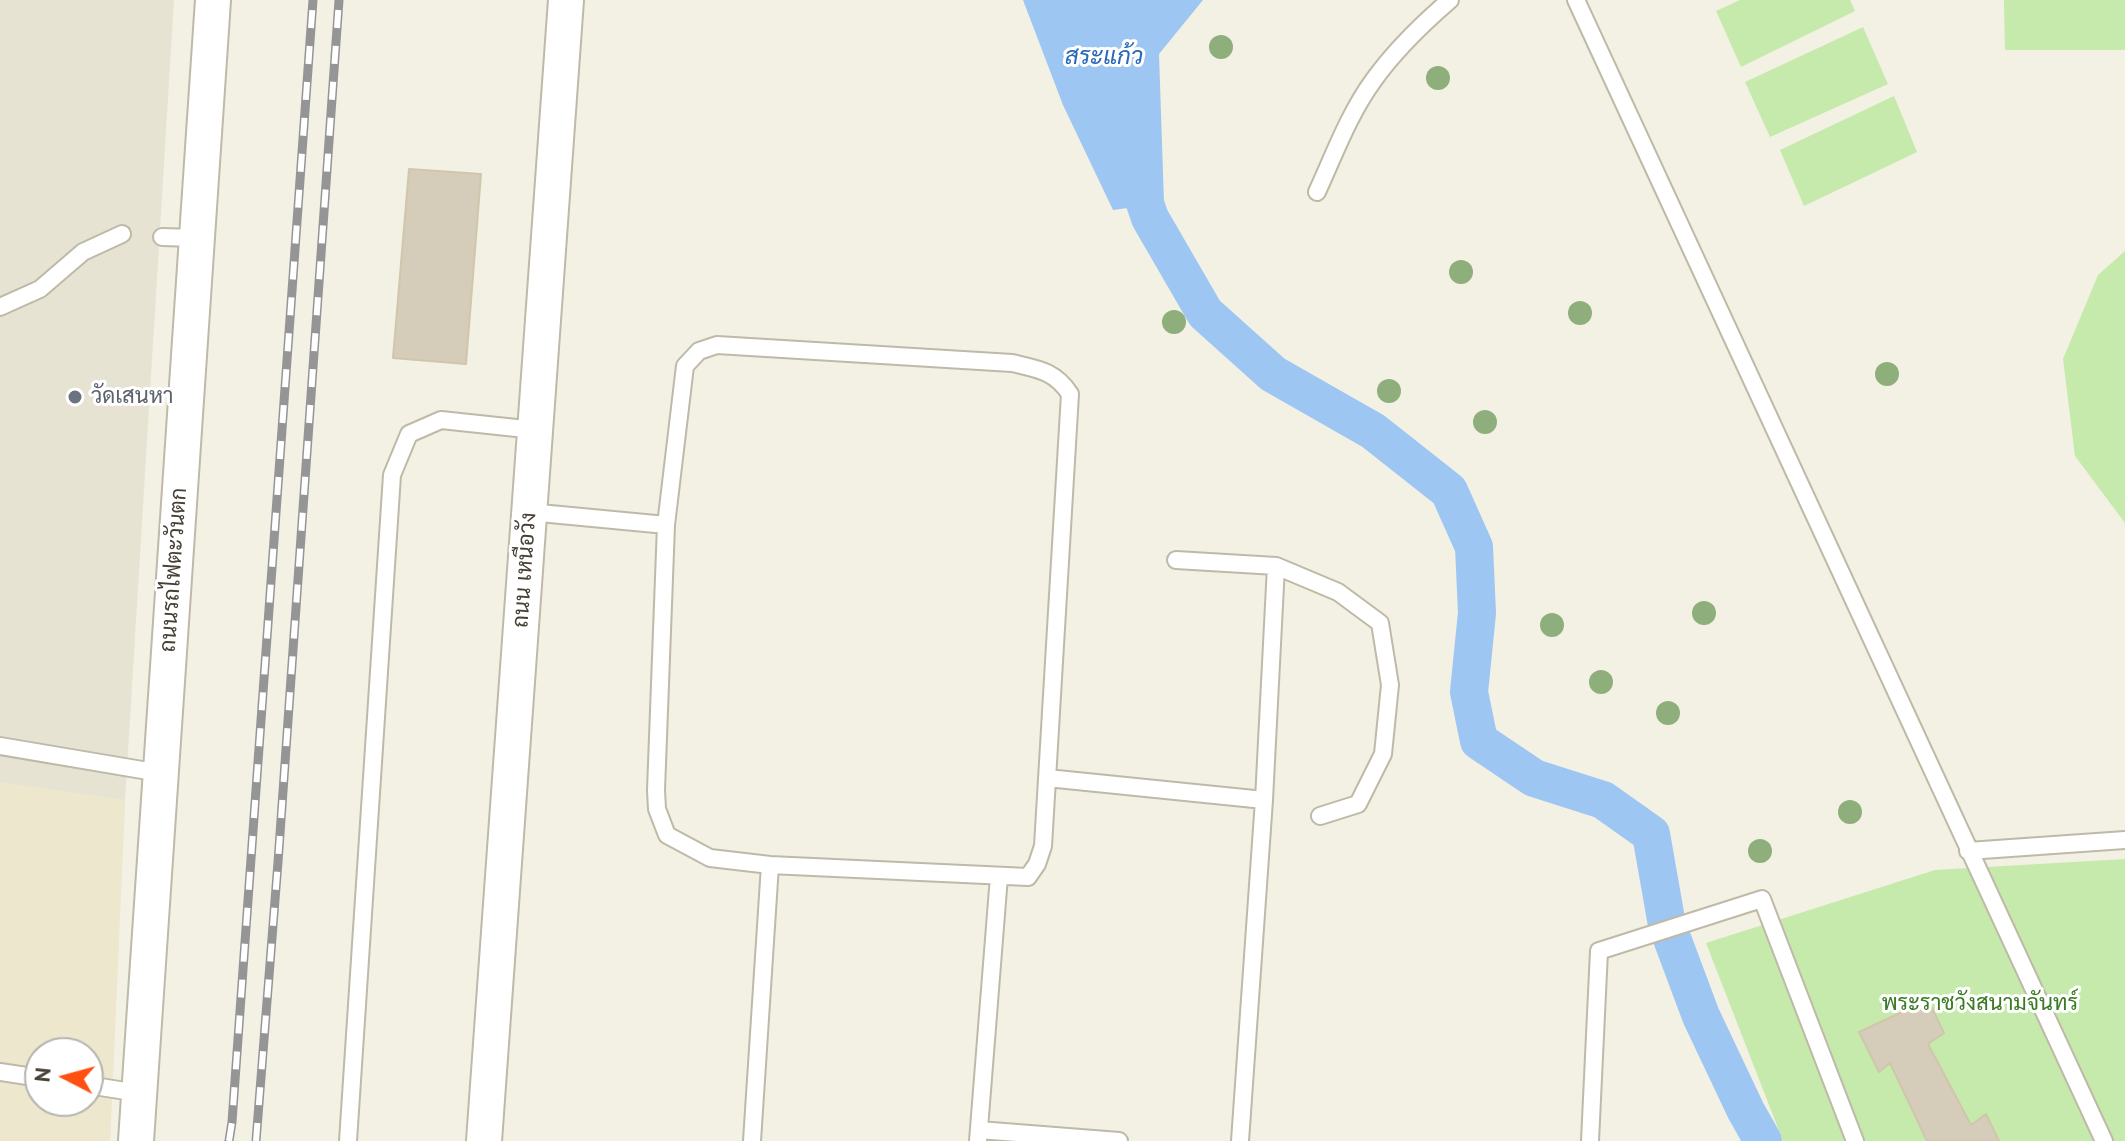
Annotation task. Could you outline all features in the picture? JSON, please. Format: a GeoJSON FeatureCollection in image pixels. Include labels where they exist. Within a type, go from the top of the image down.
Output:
{"type":"FeatureCollection","features":[{"type":"Feature","properties":{"kind":"street","name":"ถนนรถไฟตะวันตก"},"geometry":{"type":"LineString","coordinates":[[136,1141],[213,0]]}},
{"type":"Feature","properties":{"kind":"street","name":"ถนน เหนือวัง"},"geometry":{"type":"LineString","coordinates":[[484,1141],[566,0]]}},
{"type":"Feature","properties":{"kind":"lane"},"geometry":{"type":"LineString","coordinates":[[1317,192],[1352,116],[1373,81],[1413,31],[1450,0]]}},
{"type":"Feature","properties":{"kind":"lane"},"geometry":{"type":"LineString","coordinates":[[1576,0],[2104,1141]]}},
{"type":"Feature","properties":{"kind":"lane"},"geometry":{"type":"LineString","coordinates":[[0,307],[40,289],[83,252],[122,234]]}},
{"type":"Feature","properties":{"kind":"lane"},"geometry":{"type":"LineString","coordinates":[[162,237],[196,238]]}},
{"type":"Feature","properties":{"kind":"lane"},"geometry":{"type":"LineString","coordinates":[[717,345],[1012,363],[1047,372],[1062,382],[1070,394],[1047,778],[1043,846],[1037,864],[1028,877],[770,865],[710,858],[667,835],[657,809],[656,790],[666,525],[685,366],[699,351],[717,345]]}},
{"type":"Feature","properties":{"kind":"lane"},"geometry":{"type":"LineString","coordinates":[[348,1141],[392,475],[409,434],[441,420],[535,430]]}},
{"type":"Feature","properties":{"kind":"lane"},"geometry":{"type":"LineString","coordinates":[[529,512],[666,525]]}},
{"type":"Feature","properties":{"kind":"lane"},"geometry":{"type":"LineString","coordinates":[[1176,560],[1276,566],[1338,592],[1380,623],[1390,685],[1383,754],[1358,804],[1320,816]]}},
{"type":"Feature","properties":{"kind":"lane"},"geometry":{"type":"LineString","coordinates":[[1240,1141],[1264,800],[1276,566]]}},
{"type":"Feature","properties":{"kind":"lane"},"geometry":{"type":"LineString","coordinates":[[0,746],[160,773]]}},
{"type":"Feature","properties":{"kind":"lane"},"geometry":{"type":"LineString","coordinates":[[1047,778],[1264,800]]}},
{"type":"Feature","properties":{"kind":"lane"},"geometry":{"type":"LineString","coordinates":[[1968,851],[2125,840]]}},
{"type":"Feature","properties":{"kind":"lane"},"geometry":{"type":"LineString","coordinates":[[752,1141],[770,865]]}},
{"type":"Feature","properties":{"kind":"lane"},"geometry":{"type":"LineString","coordinates":[[999,876],[979,1136],[1119,1141]]}},
{"type":"Feature","properties":{"kind":"lane"},"geometry":{"type":"LineString","coordinates":[[1590,1141],[1599,951],[1762,899],[1855,1141]]}},
{"type":"Feature","properties":{"kind":"lane"},"geometry":{"type":"LineString","coordinates":[[0,1072],[24,1076]]}},
{"type":"Feature","properties":{"kind":"lane"},"geometry":{"type":"LineString","coordinates":[[104,1088],[138,1093]]}},
{"type":"Feature","properties":{"kind":"shaded area","name":"วัดเสนหา"},"geometry":{"type":"Polygon","coordinates":[[[0,0],[174,0],[125,800],[110,1141],[0,1141],[0,0]]]}},
{"type":"Feature","properties":{"kind":"shaded area"},"geometry":{"type":"Polygon","coordinates":[[[0,782],[125,800],[110,1141],[0,1141],[0,782]]]}},
{"type":"Feature","properties":{"kind":"green space"},"geometry":{"type":"Polygon","coordinates":[[[1740,0],[1850,0],[1855,11],[1741,67],[1716,11],[1740,0]]]}},
{"type":"Feature","properties":{"kind":"green space"},"geometry":{"type":"Polygon","coordinates":[[[2004,0],[2125,0],[2125,50],[2005,50],[2004,0]]]}},
{"type":"Feature","properties":{"kind":"green space"},"geometry":{"type":"Polygon","coordinates":[[[1863,27],[1888,84],[1770,137],[1745,82],[1863,27]]]}},
{"type":"Feature","properties":{"kind":"green space"},"geometry":{"type":"Polygon","coordinates":[[[1894,96],[1917,152],[1804,206],[1780,150],[1894,96]]]}},
{"type":"Feature","properties":{"kind":"green space"},"geometry":{"type":"Polygon","coordinates":[[[2125,251],[2125,523],[2075,456],[2063,359],[2098,275],[2125,251]]]}},
{"type":"Feature","properties":{"kind":"green space","name":"พระราชวังสนามจันทร์"},"geometry":{"type":"Polygon","coordinates":[[[2125,859],[2125,1141],[1783,1141],[1706,943],[1935,870],[2125,859]]]}},
{"type":"Feature","properties":{"kind":"water","name":"สระแก้ว"},"geometry":{"type":"Polygon","coordinates":[[[1023,0],[1203,0],[1159,54],[1164,203],[1113,210],[1063,105],[1023,0]]]}},
{"type":"Feature","properties":{"kind":"building"},"geometry":{"type":"Polygon","coordinates":[[[409,169],[481,174],[466,364],[393,358],[409,169]]]}},
{"type":"Feature","properties":{"kind":"building"},"geometry":{"type":"Polygon","coordinates":[[[1928,1000],[1944,1033],[1928,1044],[1971,1125],[1986,1114],[1999,1141],[1927,1141],[1890,1063],[1879,1072],[1859,1032],[1928,1000]]]}},
{"type":"Feature","properties":{"kind":"waterway"},"geometry":{"type":"LineString","coordinates":[[1129,156],[1150,218],[1205,313],[1273,374],[1373,431],[1449,491],[1474,547],[1477,613],[1469,692],[1479,741],[1534,778],[1603,800],[1651,834],[1667,925],[1701,1016],[1763,1141]]}},
{"type":"Feature","properties":{"kind":"railway"},"geometry":{"type":"LineString","coordinates":[[229,1141],[313,0]]}},
{"type":"Feature","properties":{"kind":"railway"},"geometry":{"type":"LineString","coordinates":[[256,1141],[339,0]]}},
{"type":"Feature","properties":{"kind":"place","name":"วัดเสนหา"},"geometry":{"type":"Point","coordinates":[75,397]}}]}
